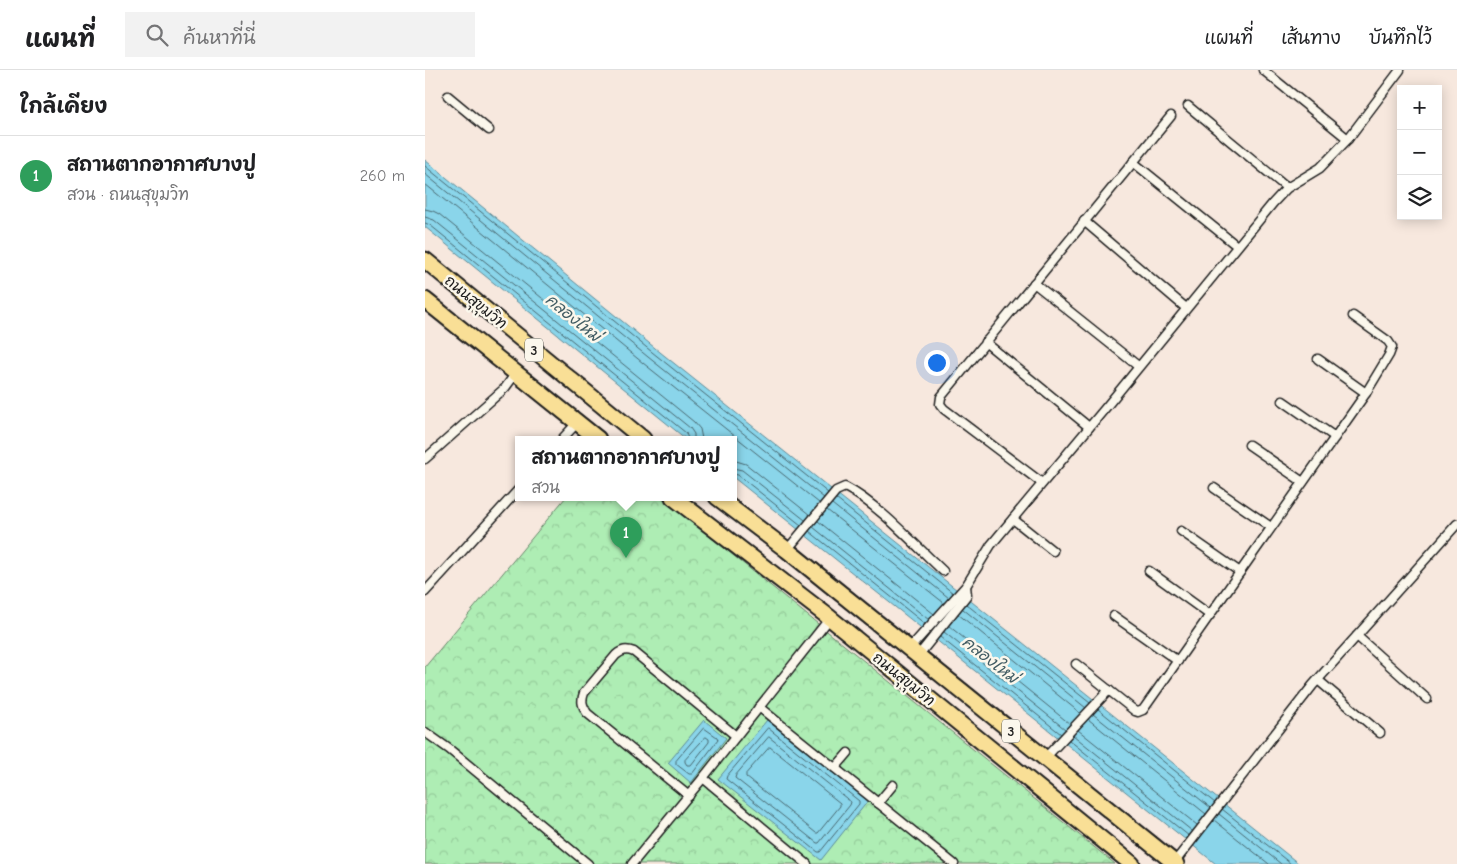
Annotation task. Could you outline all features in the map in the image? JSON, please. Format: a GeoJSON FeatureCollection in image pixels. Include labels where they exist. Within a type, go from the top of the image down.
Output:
{"type":"FeatureCollection","features":[{"type":"Feature","properties":{"kind":"highway","name":"ถนนสุขุมวิท"},"geometry":{"type":"LineString","coordinates":[[425,261],[639,436]]}},
{"type":"Feature","properties":{"kind":"highway","name":"ถนนสุขุมวิท"},"geometry":{"type":"LineString","coordinates":[[425,300],[594,436]]}},
{"type":"Feature","properties":{"kind":"highway","name":"ถนนสุขุมวิท"},"geometry":{"type":"LineString","coordinates":[[678,501],[830,618],[1132,864]]}},
{"type":"Feature","properties":{"kind":"highway","name":"ถนนสุขุมวิท"},"geometry":{"type":"LineString","coordinates":[[722,501],[787,550],[1175,863]]}},
{"type":"Feature","properties":{"kind":"highway"},"geometry":{"type":"LineString","coordinates":[[830,618],[845,598]]}},
{"type":"Feature","properties":{"kind":"street"},"geometry":{"type":"LineString","coordinates":[[1263,70],[1348,139]]}},
{"type":"Feature","properties":{"kind":"street"},"geometry":{"type":"LineString","coordinates":[[914,653],[929,643],[965,590],[991,545],[1237,246],[1287,188],[1320,168],[1348,139],[1400,70]]}},
{"type":"Feature","properties":{"kind":"street"},"geometry":{"type":"LineString","coordinates":[[448,96],[489,130]]}},
{"type":"Feature","properties":{"kind":"street"},"geometry":{"type":"LineString","coordinates":[[1188,106],[1287,188]]}},
{"type":"Feature","properties":{"kind":"street"},"geometry":{"type":"LineString","coordinates":[[1042,483],[944,409],[941,404],[941,397],[1171,116]]}},
{"type":"Feature","properties":{"kind":"street"},"geometry":{"type":"LineString","coordinates":[[1133,162],[1237,246]]}},
{"type":"Feature","properties":{"kind":"street"},"geometry":{"type":"LineString","coordinates":[[1084,221],[1186,308]]}},
{"type":"Feature","properties":{"kind":"street"},"geometry":{"type":"LineString","coordinates":[[1034,283],[1138,366]]}},
{"type":"Feature","properties":{"kind":"street"},"geometry":{"type":"LineString","coordinates":[[1076,664],[1135,712],[1143,710],[1366,393],[1389,355],[1392,347],[1388,341],[1353,316]]}},
{"type":"Feature","properties":{"kind":"street"},"geometry":{"type":"LineString","coordinates":[[985,342],[1089,427]]}},
{"type":"Feature","properties":{"kind":"street"},"geometry":{"type":"LineString","coordinates":[[1317,359],[1366,393]]}},
{"type":"Feature","properties":{"kind":"street"},"geometry":{"type":"LineString","coordinates":[[425,459],[505,388],[516,373]]}},
{"type":"Feature","properties":{"kind":"street"},"geometry":{"type":"LineString","coordinates":[[1283,401],[1335,437]]}},
{"type":"Feature","properties":{"kind":"street"},"geometry":{"type":"LineString","coordinates":[[565,436],[577,423]]}},
{"type":"Feature","properties":{"kind":"street"},"geometry":{"type":"LineString","coordinates":[[1249,444],[1303,482]]}},
{"type":"Feature","properties":{"kind":"street"},"geometry":{"type":"LineString","coordinates":[[787,550],[836,491],[845,487],[855,492],[892,523],[943,571]]}},
{"type":"Feature","properties":{"kind":"street"},"geometry":{"type":"LineString","coordinates":[[1215,488],[1271,528]]}},
{"type":"Feature","properties":{"kind":"street"},"geometry":{"type":"LineString","coordinates":[[425,592],[515,493]]}},
{"type":"Feature","properties":{"kind":"street"},"geometry":{"type":"LineString","coordinates":[[1013,519],[1053,551]]}},
{"type":"Feature","properties":{"kind":"street"},"geometry":{"type":"LineString","coordinates":[[1175,863],[1318,680],[1457,524]]}},
{"type":"Feature","properties":{"kind":"street"},"geometry":{"type":"LineString","coordinates":[[1181,531],[1240,572]]}},
{"type":"Feature","properties":{"kind":"street"},"geometry":{"type":"LineString","coordinates":[[1149,571],[1210,615]]}},
{"type":"Feature","properties":{"kind":"street"},"geometry":{"type":"LineString","coordinates":[[914,653],[921,636],[965,590]]}},
{"type":"Feature","properties":{"kind":"street"},"geometry":{"type":"LineString","coordinates":[[1114,616],[1178,661]]}},
{"type":"Feature","properties":{"kind":"street"},"geometry":{"type":"LineString","coordinates":[[632,864],[689,796],[830,618]]}},
{"type":"Feature","properties":{"kind":"street"},"geometry":{"type":"LineString","coordinates":[[1357,636],[1427,699]]}},
{"type":"Feature","properties":{"kind":"street"},"geometry":{"type":"LineString","coordinates":[[689,796],[587,713],[582,705],[584,693],[621,650],[628,650],[634,652],[736,736]]}},
{"type":"Feature","properties":{"kind":"street"},"geometry":{"type":"LineString","coordinates":[[1318,680],[1380,733]]}},
{"type":"Feature","properties":{"kind":"street"},"geometry":{"type":"LineString","coordinates":[[1045,758],[1109,690]]}},
{"type":"Feature","properties":{"kind":"street"},"geometry":{"type":"LineString","coordinates":[[759,707],[954,864]]}},
{"type":"Feature","properties":{"kind":"street"},"geometry":{"type":"LineString","coordinates":[[425,732],[449,748],[588,864]]}},
{"type":"Feature","properties":{"kind":"street"},"geometry":{"type":"LineString","coordinates":[[835,768],[848,754]]}},
{"type":"Feature","properties":{"kind":"street"},"geometry":{"type":"LineString","coordinates":[[703,778],[807,864]]}},
{"type":"Feature","properties":{"kind":"street"},"geometry":{"type":"LineString","coordinates":[[878,802],[893,785]]}},
{"type":"Feature","properties":{"kind":"green space"},"geometry":{"type":"Polygon","coordinates":[[[563,501],[666,501],[1115,864],[425,864],[425,667],[563,501]]]}},
{"type":"Feature","properties":{"kind":"water","name":"คลองใหม่"},"geometry":{"type":"Polygon","coordinates":[[[425,160],[655,348],[1299,864],[1216,864],[737,480],[737,436],[682,436],[425,227],[425,160]]]}},
{"type":"Feature","properties":{"kind":"water"},"geometry":{"type":"Polygon","coordinates":[[[704,720],[726,738],[691,783],[668,763],[704,720]]]}},
{"type":"Feature","properties":{"kind":"water"},"geometry":{"type":"Polygon","coordinates":[[[767,720],[868,801],[821,860],[718,779],[767,720]]]}},
{"type":"Feature","properties":{"kind":"place","name":"สถานตากอากาศบางปู"},"geometry":{"type":"Point","coordinates":[626,558]}}]}
